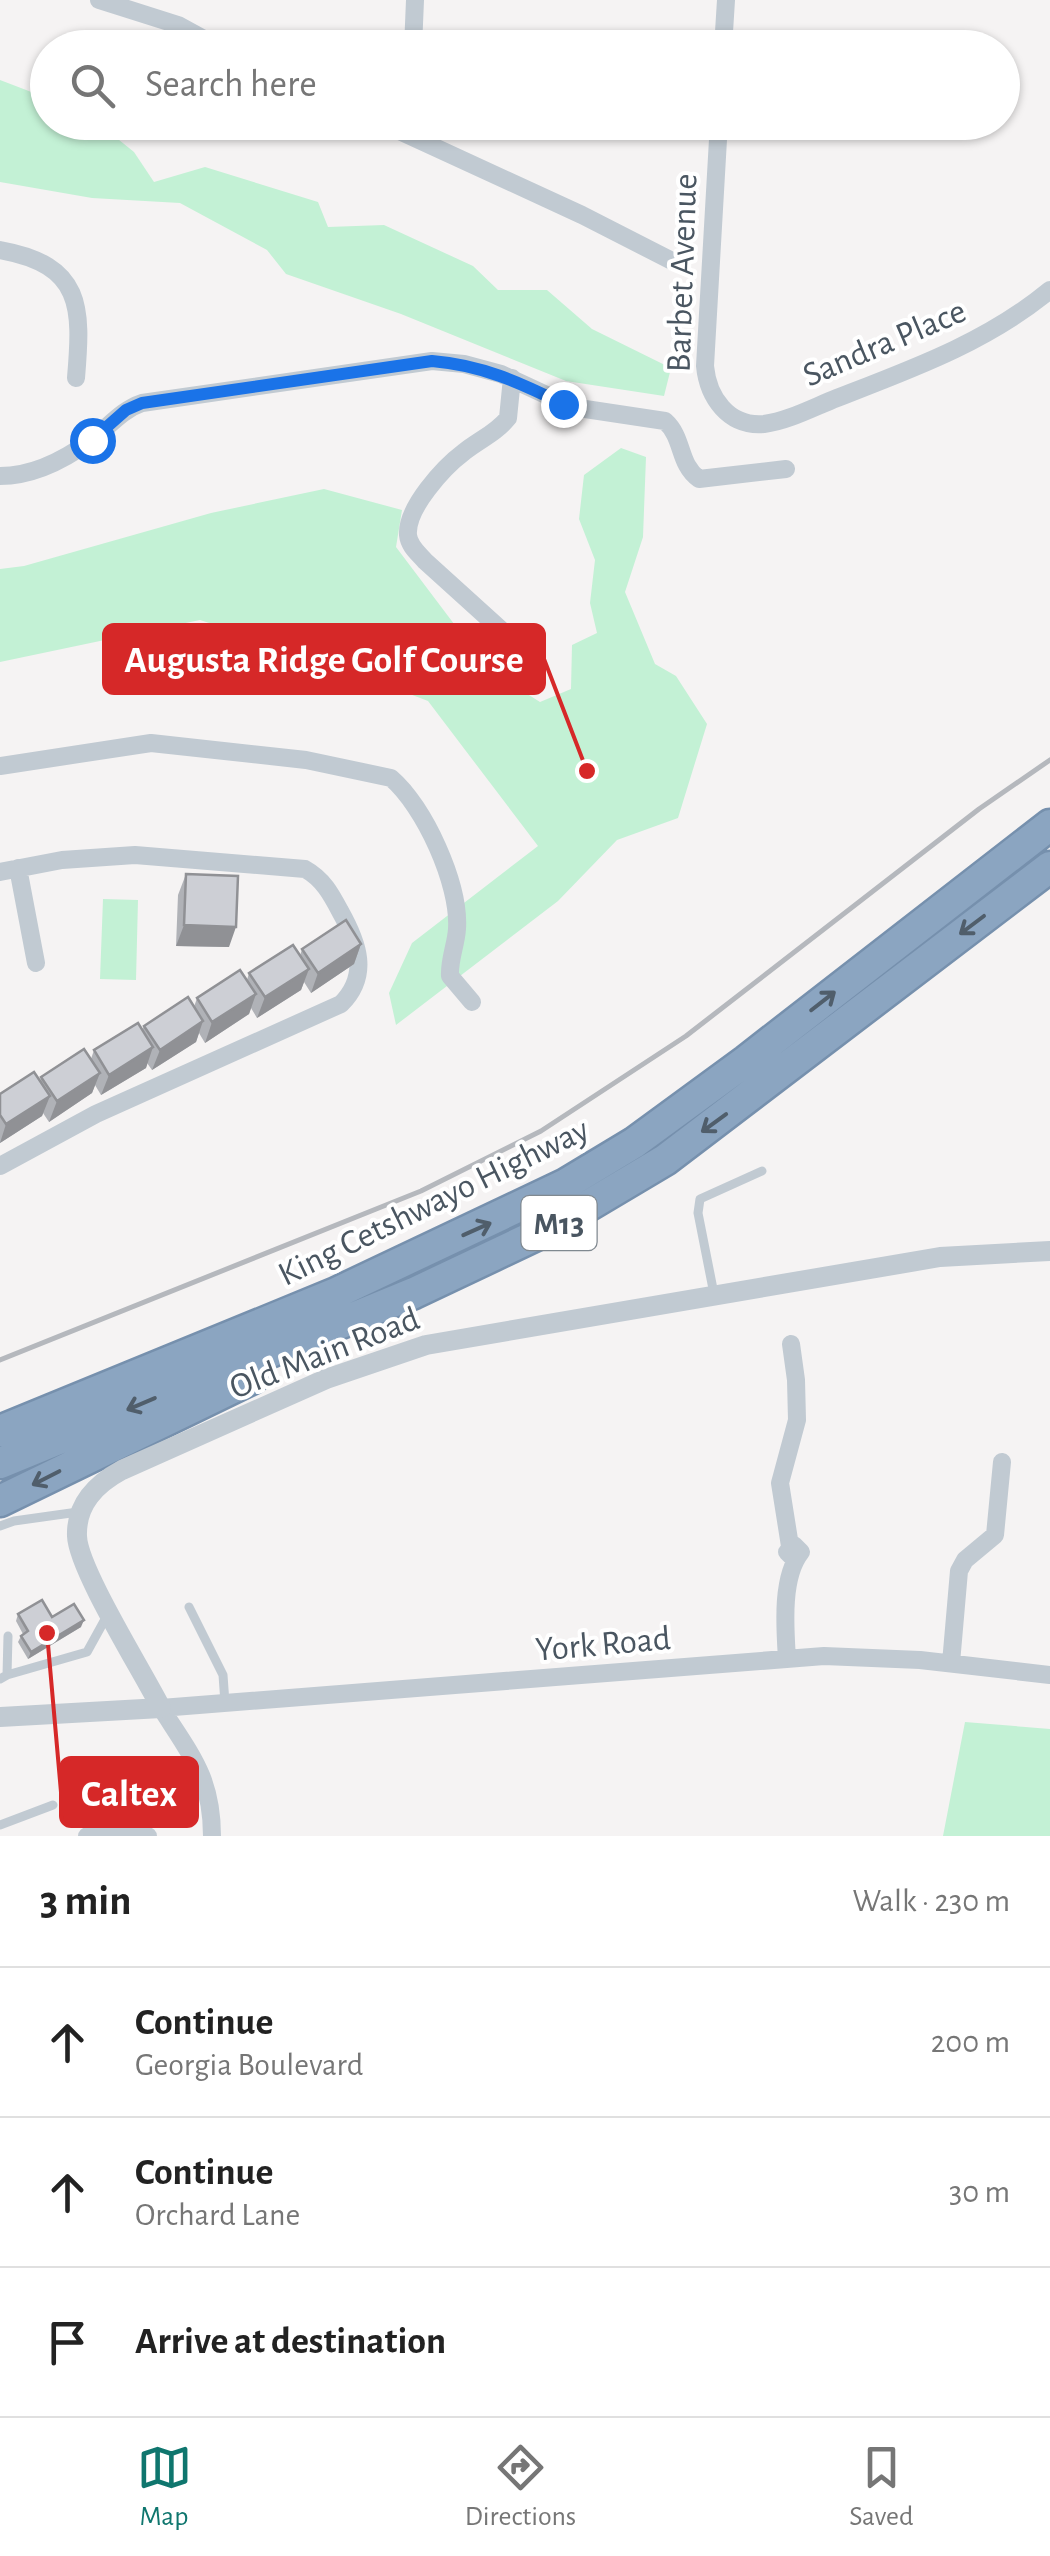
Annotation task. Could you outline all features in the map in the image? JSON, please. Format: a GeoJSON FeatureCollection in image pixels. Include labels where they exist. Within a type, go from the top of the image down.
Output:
{"type":"FeatureCollection","features":[{"type":"Feature","properties":{"kind":"highway","name":"King Cetshwayo Highway"},"geometry":{"type":"LineString","coordinates":[[0,1430],[334,1294],[566,1184],[634,1143],[746,1061],[1050,826]]}},
{"type":"Feature","properties":{"kind":"highway","name":"King Cetshwayo Highway"},"geometry":{"type":"LineString","coordinates":[[0,1462],[414,1293],[549,1229],[665,1160],[1050,867]]}},
{"type":"Feature","properties":{"kind":"highway"},"geometry":{"type":"LineString","coordinates":[[0,1410],[309,1294],[388,1269]]}},
{"type":"Feature","properties":{"kind":"highway"},"geometry":{"type":"LineString","coordinates":[[0,1501],[371,1320],[414,1293]]}},
{"type":"Feature","properties":{"kind":"street"},"geometry":{"type":"LineString","coordinates":[[99,0],[186,30]]}},
{"type":"Feature","properties":{"kind":"street"},"geometry":{"type":"LineString","coordinates":[[413,30],[415,0]]}},
{"type":"Feature","properties":{"kind":"street"},"geometry":{"type":"LineString","coordinates":[[724,30],[726,0]]}},
{"type":"Feature","properties":{"kind":"street"},"geometry":{"type":"LineString","coordinates":[[419,140],[674,262]]}},
{"type":"Feature","properties":{"kind":"street","name":"Barbet Avenue"},"geometry":{"type":"LineString","coordinates":[[718,140],[705,366],[710,392],[732,417]]}},
{"type":"Feature","properties":{"kind":"street"},"geometry":{"type":"LineString","coordinates":[[0,250],[37,261],[72,291],[80,316],[76,378]]}},
{"type":"Feature","properties":{"kind":"street","name":"Sandra Place"},"geometry":{"type":"LineString","coordinates":[[732,417],[764,424],[848,394],[995,331],[1050,290]]}},
{"type":"Feature","properties":{"kind":"street"},"geometry":{"type":"LineString","coordinates":[[0,476],[36,470],[92,440],[126,410],[142,403],[432,361],[476,366],[512,378],[572,407],[664,421],[674,430],[688,471],[699,480],[786,470]]}},
{"type":"Feature","properties":{"kind":"street"},"geometry":{"type":"LineString","coordinates":[[508,637],[425,561],[408,536],[424,494],[442,472],[508,418],[512,378]]}},
{"type":"Feature","properties":{"kind":"street"},"geometry":{"type":"LineString","coordinates":[[0,766],[151,743],[306,760],[391,778],[434,840],[449,872],[457,930],[450,976],[472,1002]]}},
{"type":"Feature","properties":{"kind":"street"},"geometry":{"type":"LineString","coordinates":[[0,1166],[96,1114],[341,1004],[357,982],[360,957],[357,942],[330,892],[318,876],[305,870],[135,854],[62,860],[9,870],[36,963]]}},
{"type":"Feature","properties":{"kind":"street","name":"Old Main Road"},"geometry":{"type":"LineString","coordinates":[[81,1512],[98,1486],[122,1470],[374,1360],[479,1335],[940,1257],[1050,1252]]}},
{"type":"Feature","properties":{"kind":"street"},"geometry":{"type":"LineString","coordinates":[[786,1659],[792,1552],[780,1483],[797,1420],[791,1344]]}},
{"type":"Feature","properties":{"kind":"street"},"geometry":{"type":"LineString","coordinates":[[951,1663],[957,1577],[965,1560],[995,1536],[1002,1462]]}},
{"type":"Feature","properties":{"kind":"street"},"geometry":{"type":"LineString","coordinates":[[81,1512],[77,1542],[109,1612],[206,1782],[212,1836]]}},
{"type":"Feature","properties":{"kind":"street","name":"York Road"},"geometry":{"type":"LineString","coordinates":[[161,1708],[824,1656],[888,1657],[1050,1675]]}},
{"type":"Feature","properties":{"kind":"street"},"geometry":{"type":"LineString","coordinates":[[126,1710],[138,1684],[138,1662]]}},
{"type":"Feature","properties":{"kind":"street"},"geometry":{"type":"LineString","coordinates":[[0,1716],[161,1708]]}},
{"type":"Feature","properties":{"kind":"street"},"geometry":{"type":"LineString","coordinates":[[87,1836],[148,1836]]}},
{"type":"Feature","properties":{"kind":"lane"},"geometry":{"type":"LineString","coordinates":[[715,1297],[698,1213],[700,1199],[762,1170]]}},
{"type":"Feature","properties":{"kind":"lane"},"geometry":{"type":"LineString","coordinates":[[0,1526],[81,1512]]}},
{"type":"Feature","properties":{"kind":"lane"},"geometry":{"type":"LineString","coordinates":[[189,1607],[222,1675],[225,1704]]}},
{"type":"Feature","properties":{"kind":"lane"},"geometry":{"type":"LineString","coordinates":[[8,1636],[3,1677],[88,1652],[109,1612]]}},
{"type":"Feature","properties":{"kind":"lane"},"geometry":{"type":"LineString","coordinates":[[0,1825],[53,1805]]}},
{"type":"Feature","properties":{"kind":"green space"},"geometry":{"type":"Polygon","coordinates":[[[0,80],[30,91],[30,140],[119,140],[134,152],[154,182],[205,167],[318,202],[328,227],[384,225],[473,266],[498,290],[547,290],[592,329],[671,368],[664,396],[566,381],[401,314],[286,274],[267,250],[180,203],[92,198],[0,182],[0,80]]]}},
{"type":"Feature","properties":{"kind":"green space"},"geometry":{"type":"Polygon","coordinates":[[[621,448],[646,457],[643,537],[625,592],[655,664],[676,676],[707,724],[678,818],[617,840],[558,901],[396,1025],[389,993],[412,943],[538,846],[428,701],[305,654],[200,620],[0,662],[0,569],[24,566],[211,513],[324,489],[402,510],[396,547],[488,669],[540,702],[571,689],[572,645],[597,633],[590,603],[595,560],[579,519],[584,475],[621,448]]]}},
{"type":"Feature","properties":{"kind":"green space"},"geometry":{"type":"Polygon","coordinates":[[[103,899],[138,900],[136,980],[100,979],[103,899]]]}},
{"type":"Feature","properties":{"kind":"green space"},"geometry":{"type":"Polygon","coordinates":[[[965,1722],[1050,1729],[1050,1836],[943,1836],[965,1722]]]}},
{"type":"Feature","properties":{"kind":"building"},"geometry":{"type":"Polygon","coordinates":[[[186,874],[238,876],[236,927],[184,925],[186,874]]]}},
{"type":"Feature","properties":{"kind":"building"},"geometry":{"type":"Polygon","coordinates":[[[346,920],[361,944],[318,973],[302,949],[346,920]]]}},
{"type":"Feature","properties":{"kind":"building"},"geometry":{"type":"Polygon","coordinates":[[[293,945],[309,969],[265,997],[249,973],[293,945]]]}},
{"type":"Feature","properties":{"kind":"building"},"geometry":{"type":"Polygon","coordinates":[[[240,970],[256,994],[212,1022],[197,998],[240,970]]]}},
{"type":"Feature","properties":{"kind":"building"},"geometry":{"type":"Polygon","coordinates":[[[188,997],[203,1021],[160,1050],[144,1026],[188,997]]]}},
{"type":"Feature","properties":{"kind":"building"},"geometry":{"type":"Polygon","coordinates":[[[138,1023],[153,1047],[109,1075],[94,1050],[138,1023]]]}},
{"type":"Feature","properties":{"kind":"building"},"geometry":{"type":"Polygon","coordinates":[[[84,1049],[100,1073],[57,1101],[41,1077],[84,1049]]]}},
{"type":"Feature","properties":{"kind":"building"},"geometry":{"type":"Polygon","coordinates":[[[34,1072],[50,1096],[6,1124],[0,1115],[0,1094],[34,1072]]]}},
{"type":"Feature","properties":{"kind":"building"},"geometry":{"type":"Polygon","coordinates":[[[42,1600],[52,1617],[74,1604],[84,1620],[31,1652],[21,1636],[28,1631],[18,1614],[42,1600]]]}},
{"type":"Feature","properties":{"kind":"railway"},"geometry":{"type":"LineString","coordinates":[[0,1360],[421,1191],[541,1131],[686,1036],[979,809],[1050,760]]}},
{"type":"Feature","properties":{"kind":"place","name":"Augusta Ridge Golf Course"},"geometry":{"type":"Point","coordinates":[587,771]}},
{"type":"Feature","properties":{"kind":"place","name":"Caltex"},"geometry":{"type":"Point","coordinates":[47,1633]}},
{"type":"Feature","properties":{"kind":"route"},"geometry":{"type":"LineString","coordinates":[[92,440],[126,410],[142,403],[432,361],[476,366],[501,374],[563,404]]}}]}
